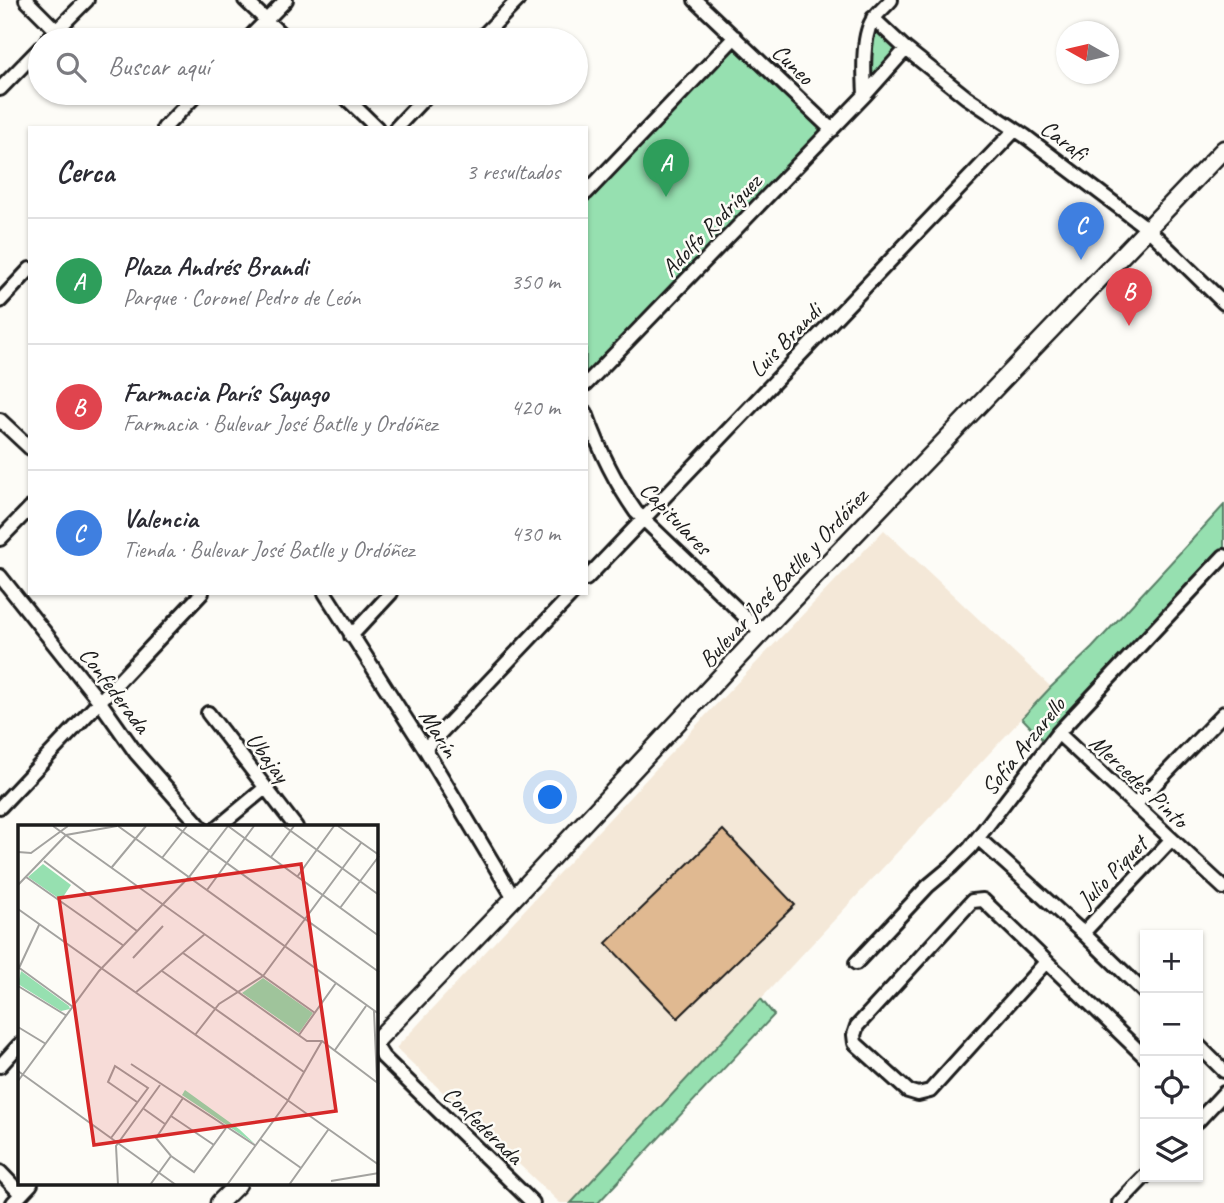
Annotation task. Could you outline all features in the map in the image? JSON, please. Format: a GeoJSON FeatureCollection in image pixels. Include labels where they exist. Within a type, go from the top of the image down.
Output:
{"type":"FeatureCollection","features":[{"type":"Feature","properties":{"kind":"main road","name":"Bulevar José Batlle y Ordóñez"},"geometry":{"type":"LineString","coordinates":[[378,1041],[762,633],[1224,149]]}},
{"type":"Feature","properties":{"kind":"main road"},"geometry":{"type":"LineString","coordinates":[[219,1203],[236,1186]]}},
{"type":"Feature","properties":{"kind":"street"},"geometry":{"type":"LineString","coordinates":[[26,0],[47,28]]}},
{"type":"Feature","properties":{"kind":"street"},"geometry":{"type":"LineString","coordinates":[[59,28],[87,0]]}},
{"type":"Feature","properties":{"kind":"street"},"geometry":{"type":"LineString","coordinates":[[245,0],[275,28]]}},
{"type":"Feature","properties":{"kind":"street"},"geometry":{"type":"LineString","coordinates":[[259,28],[286,0]]}},
{"type":"Feature","properties":{"kind":"street"},"geometry":{"type":"LineString","coordinates":[[491,28],[518,0]]}},
{"type":"Feature","properties":{"kind":"street","name":"Cuneo"},"geometry":{"type":"LineString","coordinates":[[695,0],[832,130]]}},
{"type":"Feature","properties":{"kind":"street"},"geometry":{"type":"LineString","coordinates":[[865,94],[868,29],[873,19],[891,0]]}},
{"type":"Feature","properties":{"kind":"street","name":"Carafi"},"geometry":{"type":"LineString","coordinates":[[873,19],[966,97],[1148,229],[1224,303]]}},
{"type":"Feature","properties":{"kind":"street"},"geometry":{"type":"LineString","coordinates":[[588,191],[735,37]]}},
{"type":"Feature","properties":{"kind":"street","name":"Adolfo Rodríguez"},"geometry":{"type":"LineString","coordinates":[[588,382],[832,130],[906,49]]}},
{"type":"Feature","properties":{"kind":"street"},"geometry":{"type":"LineString","coordinates":[[0,89],[28,60]]}},
{"type":"Feature","properties":{"kind":"street"},"geometry":{"type":"LineString","coordinates":[[166,126],[186,105]]}},
{"type":"Feature","properties":{"kind":"street"},"geometry":{"type":"LineString","coordinates":[[353,105],[375,126]]}},
{"type":"Feature","properties":{"kind":"street"},"geometry":{"type":"LineString","coordinates":[[398,126],[418,105]]}},
{"type":"Feature","properties":{"kind":"street","name":"Luis Brandi"},"geometry":{"type":"LineString","coordinates":[[588,577],[1015,130]]}},
{"type":"Feature","properties":{"kind":"street"},"geometry":{"type":"LineString","coordinates":[[0,301],[28,272]]}},
{"type":"Feature","properties":{"kind":"street","name":"Capitulares"},"geometry":{"type":"LineString","coordinates":[[588,418],[612,475],[622,493],[643,519],[762,633]]}},
{"type":"Feature","properties":{"kind":"street"},"geometry":{"type":"LineString","coordinates":[[0,420],[28,446]]}},
{"type":"Feature","properties":{"kind":"street"},"geometry":{"type":"LineString","coordinates":[[0,539],[28,510]]}},
{"type":"Feature","properties":{"kind":"street","name":"Sofía Arzarello"},"geometry":{"type":"LineString","coordinates":[[856,963],[928,886],[970,848],[1058,733],[1224,556]]}},
{"type":"Feature","properties":{"kind":"street","name":"Confederada"},"geometry":{"type":"LineString","coordinates":[[0,576],[100,702],[136,753],[199,825]]}},
{"type":"Feature","properties":{"kind":"street"},"geometry":{"type":"LineString","coordinates":[[0,807],[200,595]]}},
{"type":"Feature","properties":{"kind":"street","name":"Marín"},"geometry":{"type":"LineString","coordinates":[[326,595],[425,749],[514,898]]}},
{"type":"Feature","properties":{"kind":"street"},"geometry":{"type":"LineString","coordinates":[[351,636],[389,595]]}},
{"type":"Feature","properties":{"kind":"street"},"geometry":{"type":"LineString","coordinates":[[425,749],[571,595]]}},
{"type":"Feature","properties":{"kind":"street","name":"Ubajay"},"geometry":{"type":"LineString","coordinates":[[208,713],[294,825]]}},
{"type":"Feature","properties":{"kind":"street"},"geometry":{"type":"LineString","coordinates":[[1135,805],[1224,713]]}},
{"type":"Feature","properties":{"kind":"street","name":"Mercedes Pinto"},"geometry":{"type":"LineString","coordinates":[[1058,733],[1224,888]]}},
{"type":"Feature","properties":{"kind":"street"},"geometry":{"type":"LineString","coordinates":[[220,825],[265,788]]}},
{"type":"Feature","properties":{"kind":"street"},"geometry":{"type":"LineString","coordinates":[[978,838],[1140,988]]}},
{"type":"Feature","properties":{"kind":"street","name":"Julio Piquet"},"geometry":{"type":"LineString","coordinates":[[1083,933],[1171,840]]}},
{"type":"Feature","properties":{"kind":"street"},"geometry":{"type":"LineString","coordinates":[[1046,962],[930,1090],[918,1094],[908,1091],[855,1043],[854,1035],[858,1026],[972,901],[982,900],[1144,1056]]}},
{"type":"Feature","properties":{"kind":"street"},"geometry":{"type":"LineString","coordinates":[[0,1066],[18,1046]]}},
{"type":"Feature","properties":{"kind":"street","name":"Confederada"},"geometry":{"type":"LineString","coordinates":[[378,1047],[383,1057],[533,1203]]}},
{"type":"Feature","properties":{"kind":"street"},"geometry":{"type":"LineString","coordinates":[[1203,1050],[1224,1071]]}},
{"type":"Feature","properties":{"kind":"street"},"geometry":{"type":"LineString","coordinates":[[1203,1111],[1224,1093]]}},
{"type":"Feature","properties":{"kind":"street"},"geometry":{"type":"LineString","coordinates":[[0,1172],[22,1193]]}},
{"type":"Feature","properties":{"kind":"street"},"geometry":{"type":"LineString","coordinates":[[1119,1203],[1140,1181]]}},
{"type":"Feature","properties":{"kind":"shaded area"},"geometry":{"type":"Polygon","coordinates":[[[884,530],[1051,687],[571,1203],[560,1203],[396,1048],[708,713],[884,530]]]}},
{"type":"Feature","properties":{"kind":"green space"},"geometry":{"type":"Polygon","coordinates":[[[873,29],[898,51],[870,83],[871,33],[873,29]]]}},
{"type":"Feature","properties":{"kind":"green space"},"geometry":{"type":"Polygon","coordinates":[[[732,46],[819,127],[820,133],[588,375],[588,198],[732,46]]]}},
{"type":"Feature","properties":{"kind":"green space"},"geometry":{"type":"Polygon","coordinates":[[[1224,505],[1224,550],[1043,740],[1022,718],[1092,648],[1224,505]]]}},
{"type":"Feature","properties":{"kind":"green space"},"geometry":{"type":"Polygon","coordinates":[[[761,999],[774,1015],[598,1203],[571,1203],[761,999]]]}},
{"type":"Feature","properties":{"kind":"building"},"geometry":{"type":"Polygon","coordinates":[[[723,830],[795,905],[678,1018],[606,943],[723,830]]]}},
{"type":"Feature","properties":{"kind":"place","name":"Plaza Andrés Brandi"},"geometry":{"type":"Point","coordinates":[666,197]}},
{"type":"Feature","properties":{"kind":"place","name":"Valencia"},"geometry":{"type":"Point","coordinates":[1081,260]}},
{"type":"Feature","properties":{"kind":"place","name":"Farmacia París Sayago"},"geometry":{"type":"Point","coordinates":[1129,326]}}]}
